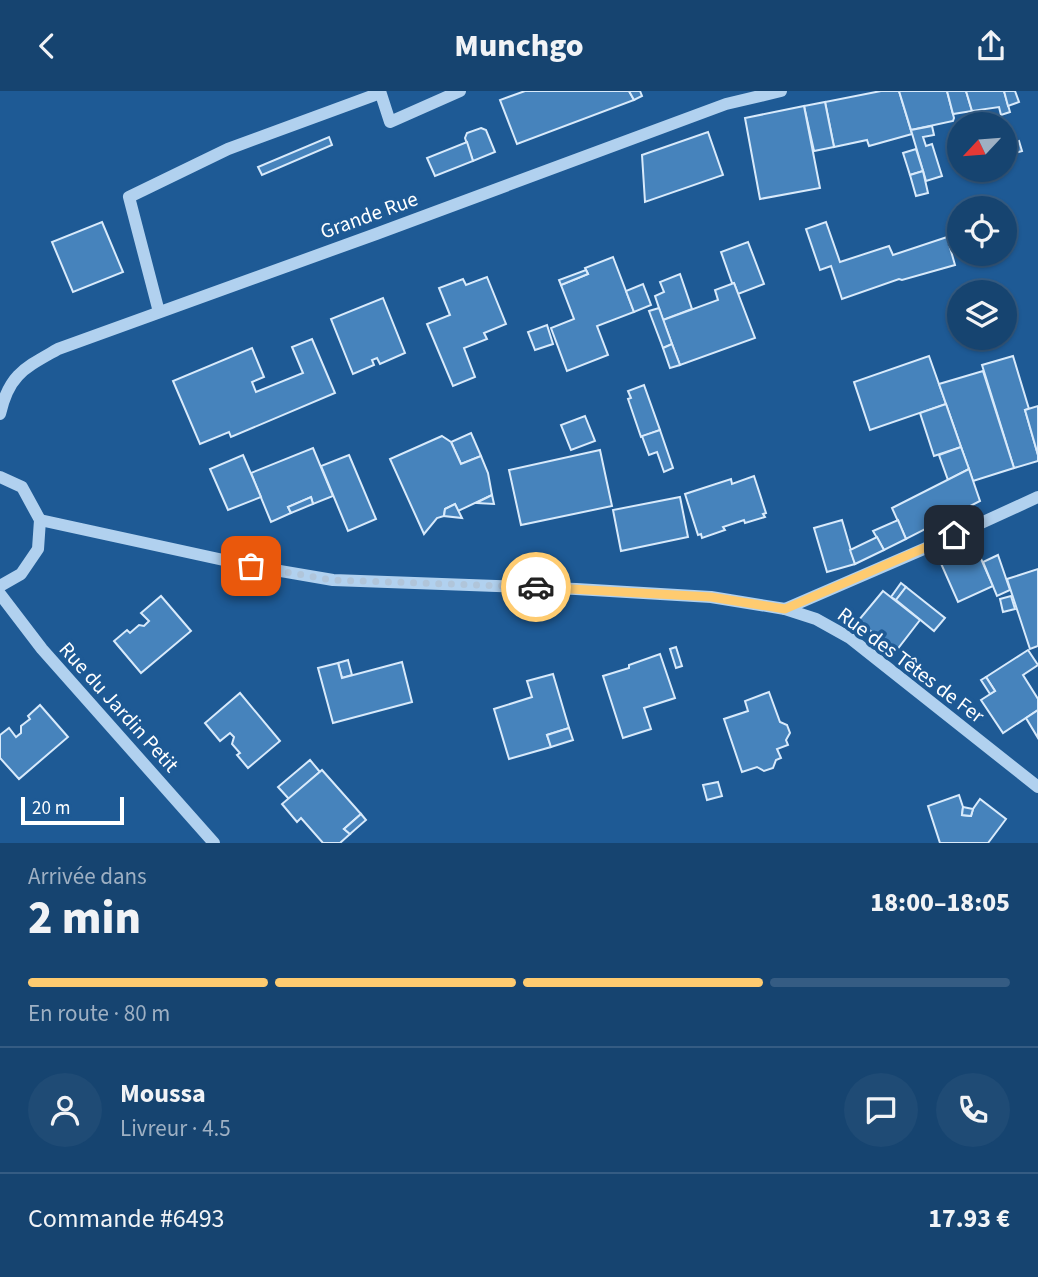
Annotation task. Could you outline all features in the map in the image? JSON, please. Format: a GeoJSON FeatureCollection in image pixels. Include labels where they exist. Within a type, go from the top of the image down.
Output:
{"type":"FeatureCollection","features":[{"type":"Feature","properties":{"kind":"street"},"geometry":{"type":"LineString","coordinates":[[159,312],[129,197],[228,149],[380,92],[390,122],[460,91]]}},
{"type":"Feature","properties":{"kind":"street","name":"Grande Rue"},"geometry":{"type":"LineString","coordinates":[[0,414],[4,395],[13,381],[26,367],[58,349],[726,104],[781,91]]}},
{"type":"Feature","properties":{"kind":"street"},"geometry":{"type":"LineString","coordinates":[[0,477],[22,487],[40,520],[38,549],[21,575],[0,586]]}},
{"type":"Feature","properties":{"kind":"street"},"geometry":{"type":"LineString","coordinates":[[785,609],[1038,497]]}},
{"type":"Feature","properties":{"kind":"street","name":"Rue des Têtes de Fer"},"geometry":{"type":"LineString","coordinates":[[40,520],[251,566],[332,580],[603,590],[711,597],[785,609],[816,618],[850,638],[1038,787]]}},
{"type":"Feature","properties":{"kind":"street","name":"Rue du Jardin Petit"},"geometry":{"type":"LineString","coordinates":[[0,594],[42,649],[214,843]]}},
{"type":"Feature","properties":{"kind":"building"},"geometry":{"type":"Polygon","coordinates":[[[525,91],[629,91],[634,100],[517,144],[500,100],[525,91]]]}},
{"type":"Feature","properties":{"kind":"building"},"geometry":{"type":"Polygon","coordinates":[[[629,91],[640,91],[642,96],[634,100],[629,91]]]}},
{"type":"Feature","properties":{"kind":"building"},"geometry":{"type":"Polygon","coordinates":[[[881,91],[899,91],[912,134],[869,146],[867,140],[834,147],[825,102],[881,91]]]}},
{"type":"Feature","properties":{"kind":"building"},"geometry":{"type":"Polygon","coordinates":[[[899,91],[947,91],[952,112],[947,112],[947,122],[911,130],[899,91]]]}},
{"type":"Feature","properties":{"kind":"building"},"geometry":{"type":"Polygon","coordinates":[[[947,91],[966,91],[972,111],[952,112],[947,91]]]}},
{"type":"Feature","properties":{"kind":"building"},"geometry":{"type":"Polygon","coordinates":[[[966,91],[1004,91],[1010,112],[1000,112],[999,107],[972,111],[966,91]]]}},
{"type":"Feature","properties":{"kind":"building"},"geometry":{"type":"Polygon","coordinates":[[[1004,91],[1015,91],[1019,102],[1008,106],[1004,91]]]}},
{"type":"Feature","properties":{"kind":"building"},"geometry":{"type":"Polygon","coordinates":[[[825,102],[834,147],[814,151],[804,106],[825,102]]]}},
{"type":"Feature","properties":{"kind":"building"},"geometry":{"type":"Polygon","coordinates":[[[804,106],[820,188],[760,199],[745,118],[804,106]]]}},
{"type":"Feature","properties":{"kind":"building"},"geometry":{"type":"Polygon","coordinates":[[[932,126],[934,135],[923,137],[926,146],[932,144],[942,176],[926,181],[911,130],[932,126]]]}},
{"type":"Feature","properties":{"kind":"building"},"geometry":{"type":"Polygon","coordinates":[[[481,128],[486,130],[495,152],[473,161],[465,138],[467,133],[481,128]]]}},
{"type":"Feature","properties":{"kind":"building"},"geometry":{"type":"Polygon","coordinates":[[[708,132],[723,175],[645,202],[642,155],[708,132]]]}},
{"type":"Feature","properties":{"kind":"building"},"geometry":{"type":"Polygon","coordinates":[[[329,137],[332,145],[262,175],[258,167],[329,137]]]}},
{"type":"Feature","properties":{"kind":"building"},"geometry":{"type":"Polygon","coordinates":[[[467,142],[473,161],[435,176],[427,158],[467,142]]]}},
{"type":"Feature","properties":{"kind":"building"},"geometry":{"type":"Polygon","coordinates":[[[1017,142],[1022,151],[1017,152],[1017,142]]]}},
{"type":"Feature","properties":{"kind":"building"},"geometry":{"type":"Polygon","coordinates":[[[916,149],[923,171],[910,175],[903,153],[916,149]]]}},
{"type":"Feature","properties":{"kind":"building"},"geometry":{"type":"Polygon","coordinates":[[[923,171],[928,193],[916,196],[910,175],[923,171]]]}},
{"type":"Feature","properties":{"kind":"building"},"geometry":{"type":"Polygon","coordinates":[[[102,222],[123,272],[73,292],[52,242],[102,222]]]}},
{"type":"Feature","properties":{"kind":"building"},"geometry":{"type":"Polygon","coordinates":[[[826,222],[840,262],[889,246],[893,255],[947,237],[947,266],[951,266],[899,279],[842,299],[831,266],[820,270],[806,229],[826,222]]]}},
{"type":"Feature","properties":{"kind":"building"},"geometry":{"type":"Polygon","coordinates":[[[748,242],[764,284],[738,294],[721,252],[748,242]]]}},
{"type":"Feature","properties":{"kind":"building"},"geometry":{"type":"Polygon","coordinates":[[[613,257],[634,312],[597,326],[608,355],[567,371],[551,328],[574,319],[561,285],[588,274],[585,268],[613,257]]]}},
{"type":"Feature","properties":{"kind":"building"},"geometry":{"type":"Polygon","coordinates":[[[586,270],[588,274],[561,285],[559,280],[586,270]]]}},
{"type":"Feature","properties":{"kind":"building"},"geometry":{"type":"Polygon","coordinates":[[[680,274],[692,309],[663,320],[655,296],[664,292],[660,282],[680,274]]]}},
{"type":"Feature","properties":{"kind":"building"},"geometry":{"type":"Polygon","coordinates":[[[487,277],[506,324],[484,333],[487,339],[464,348],[475,377],[453,386],[427,324],[450,315],[439,288],[463,279],[466,285],[487,277]]]}},
{"type":"Feature","properties":{"kind":"building"},"geometry":{"type":"Polygon","coordinates":[[[734,283],[755,338],[680,365],[663,320],[718,300],[715,290],[734,283]]]}},
{"type":"Feature","properties":{"kind":"building"},"geometry":{"type":"Polygon","coordinates":[[[643,284],[651,305],[634,312],[626,291],[643,284]]]}},
{"type":"Feature","properties":{"kind":"building"},"geometry":{"type":"Polygon","coordinates":[[[383,298],[405,353],[380,364],[377,358],[372,360],[374,365],[353,374],[331,319],[383,298]]]}},
{"type":"Feature","properties":{"kind":"building"},"geometry":{"type":"Polygon","coordinates":[[[659,308],[672,344],[663,348],[649,311],[659,308]]]}},
{"type":"Feature","properties":{"kind":"building"},"geometry":{"type":"Polygon","coordinates":[[[547,325],[553,344],[535,350],[528,332],[547,325]]]}},
{"type":"Feature","properties":{"kind":"building"},"geometry":{"type":"Polygon","coordinates":[[[312,339],[335,393],[231,437],[229,432],[200,444],[173,381],[252,348],[264,377],[252,382],[256,392],[303,373],[292,347],[312,339]]]}},
{"type":"Feature","properties":{"kind":"building"},"geometry":{"type":"Polygon","coordinates":[[[672,344],[680,365],[670,368],[663,348],[672,344]]]}},
{"type":"Feature","properties":{"kind":"building"},"geometry":{"type":"Polygon","coordinates":[[[929,356],[946,404],[870,430],[854,382],[929,356]]]}},
{"type":"Feature","properties":{"kind":"building"},"geometry":{"type":"Polygon","coordinates":[[[1013,356],[1029,409],[1025,410],[1038,455],[1038,461],[1014,468],[982,365],[1013,356]]]}},
{"type":"Feature","properties":{"kind":"building"},"geometry":{"type":"Polygon","coordinates":[[[983,371],[1014,468],[973,481],[939,384],[983,371]]]}},
{"type":"Feature","properties":{"kind":"building"},"geometry":{"type":"Polygon","coordinates":[[[644,385],[660,430],[641,437],[628,399],[631,398],[628,391],[644,385]]]}},
{"type":"Feature","properties":{"kind":"building"},"geometry":{"type":"Polygon","coordinates":[[[946,404],[961,447],[934,456],[920,413],[946,404]]]}},
{"type":"Feature","properties":{"kind":"building"},"geometry":{"type":"Polygon","coordinates":[[[1038,406],[1038,455],[1025,410],[1038,406]]]}},
{"type":"Feature","properties":{"kind":"building"},"geometry":{"type":"Polygon","coordinates":[[[585,416],[595,441],[571,450],[561,425],[585,416]]]}},
{"type":"Feature","properties":{"kind":"building"},"geometry":{"type":"Polygon","coordinates":[[[660,430],[673,468],[664,472],[657,452],[649,455],[642,436],[660,430]]]}},
{"type":"Feature","properties":{"kind":"building"},"geometry":{"type":"Polygon","coordinates":[[[471,433],[481,456],[461,464],[451,442],[471,433]]]}},
{"type":"Feature","properties":{"kind":"building"},"geometry":{"type":"Polygon","coordinates":[[[442,436],[451,442],[461,464],[481,456],[488,473],[492,495],[458,511],[455,504],[445,509],[444,516],[437,518],[424,534],[390,459],[442,436]]]}},
{"type":"Feature","properties":{"kind":"building"},"geometry":{"type":"Polygon","coordinates":[[[961,447],[969,469],[948,480],[939,455],[961,447]]]}},
{"type":"Feature","properties":{"kind":"building"},"geometry":{"type":"Polygon","coordinates":[[[313,448],[333,496],[313,504],[311,497],[288,507],[291,513],[271,522],[251,473],[313,448]]]}},
{"type":"Feature","properties":{"kind":"building"},"geometry":{"type":"Polygon","coordinates":[[[600,450],[612,506],[521,525],[509,470],[600,450]]]}},
{"type":"Feature","properties":{"kind":"building"},"geometry":{"type":"Polygon","coordinates":[[[243,455],[261,497],[228,510],[210,469],[243,455]]]}},
{"type":"Feature","properties":{"kind":"building"},"geometry":{"type":"Polygon","coordinates":[[[349,455],[376,519],[348,531],[321,466],[349,455]]]}},
{"type":"Feature","properties":{"kind":"building"},"geometry":{"type":"Polygon","coordinates":[[[969,469],[980,501],[906,539],[892,508],[969,469]]]}},
{"type":"Feature","properties":{"kind":"building"},"geometry":{"type":"Polygon","coordinates":[[[754,476],[765,517],[723,527],[725,530],[702,538],[701,534],[698,535],[685,494],[731,479],[732,484],[754,476]]]}},
{"type":"Feature","properties":{"kind":"building"},"geometry":{"type":"Polygon","coordinates":[[[492,495],[494,504],[476,503],[492,495]]]}},
{"type":"Feature","properties":{"kind":"building"},"geometry":{"type":"Polygon","coordinates":[[[311,497],[313,504],[291,513],[288,507],[311,497]]]}},
{"type":"Feature","properties":{"kind":"building"},"geometry":{"type":"Polygon","coordinates":[[[680,497],[688,537],[621,551],[613,510],[680,497]]]}},
{"type":"Feature","properties":{"kind":"building"},"geometry":{"type":"Polygon","coordinates":[[[455,504],[462,518],[444,516],[445,509],[455,504]]]}},
{"type":"Feature","properties":{"kind":"building"},"geometry":{"type":"Polygon","coordinates":[[[842,520],[855,564],[827,572],[814,528],[842,520]]]}},
{"type":"Feature","properties":{"kind":"building"},"geometry":{"type":"Polygon","coordinates":[[[898,520],[906,539],[884,550],[873,531],[898,520]]]}},
{"type":"Feature","properties":{"kind":"building"},"geometry":{"type":"Polygon","coordinates":[[[877,537],[884,550],[855,564],[850,550],[877,537]]]}},
{"type":"Feature","properties":{"kind":"building"},"geometry":{"type":"Polygon","coordinates":[[[974,543],[993,586],[958,602],[939,559],[974,543]]]}},
{"type":"Feature","properties":{"kind":"building"},"geometry":{"type":"Polygon","coordinates":[[[998,555],[1010,590],[997,596],[983,562],[998,555]]]}},
{"type":"Feature","properties":{"kind":"building"},"geometry":{"type":"Polygon","coordinates":[[[1038,569],[1038,646],[1030,649],[1007,579],[1038,569]]]}},
{"type":"Feature","properties":{"kind":"building"},"geometry":{"type":"Polygon","coordinates":[[[901,583],[906,587],[896,600],[891,597],[901,583]]]}},
{"type":"Feature","properties":{"kind":"building"},"geometry":{"type":"Polygon","coordinates":[[[906,587],[945,618],[934,631],[896,600],[906,587]]]}},
{"type":"Feature","properties":{"kind":"building"},"geometry":{"type":"Polygon","coordinates":[[[883,591],[920,620],[896,651],[858,621],[883,591]]]}},
{"type":"Feature","properties":{"kind":"building"},"geometry":{"type":"Polygon","coordinates":[[[161,596],[191,631],[141,673],[114,641],[127,630],[130,633],[139,625],[144,626],[149,621],[141,613],[161,596]]]}},
{"type":"Feature","properties":{"kind":"building"},"geometry":{"type":"Polygon","coordinates":[[[1011,596],[1015,609],[1003,612],[1000,599],[1011,596]]]}},
{"type":"Feature","properties":{"kind":"building"},"geometry":{"type":"Polygon","coordinates":[[[676,647],[682,666],[676,668],[670,649],[676,647]]]}},
{"type":"Feature","properties":{"kind":"building"},"geometry":{"type":"Polygon","coordinates":[[[1028,650],[1038,665],[1023,675],[1038,699],[1038,710],[1003,733],[981,700],[995,691],[986,677],[1028,650]]]}},
{"type":"Feature","properties":{"kind":"building"},"geometry":{"type":"Polygon","coordinates":[[[660,654],[675,698],[644,708],[651,729],[623,738],[603,676],[660,654]]]}},
{"type":"Feature","properties":{"kind":"building"},"geometry":{"type":"Polygon","coordinates":[[[348,660],[352,675],[342,678],[338,663],[348,660]]]}},
{"type":"Feature","properties":{"kind":"building"},"geometry":{"type":"Polygon","coordinates":[[[402,662],[412,702],[333,723],[318,668],[338,663],[342,678],[402,662]]]}},
{"type":"Feature","properties":{"kind":"building"},"geometry":{"type":"Polygon","coordinates":[[[553,674],[569,728],[547,735],[551,747],[509,759],[494,709],[532,697],[527,681],[553,674]]]}},
{"type":"Feature","properties":{"kind":"building"},"geometry":{"type":"Polygon","coordinates":[[[986,677],[995,691],[990,694],[981,680],[986,677]]]}},
{"type":"Feature","properties":{"kind":"building"},"geometry":{"type":"Polygon","coordinates":[[[769,692],[780,722],[787,725],[790,733],[786,740],[788,745],[777,749],[781,758],[776,760],[773,768],[764,771],[757,767],[742,772],[724,719],[748,711],[745,701],[769,692]]]}},
{"type":"Feature","properties":{"kind":"building"},"geometry":{"type":"Polygon","coordinates":[[[240,693],[280,741],[248,768],[232,744],[234,737],[230,733],[220,741],[205,723],[240,693]]]}},
{"type":"Feature","properties":{"kind":"building"},"geometry":{"type":"Polygon","coordinates":[[[40,705],[68,737],[19,779],[0,758],[0,735],[9,728],[16,737],[21,733],[21,726],[30,719],[28,716],[40,705]]]}},
{"type":"Feature","properties":{"kind":"building"},"geometry":{"type":"Polygon","coordinates":[[[1038,710],[1038,738],[1026,718],[1038,710]]]}},
{"type":"Feature","properties":{"kind":"building"},"geometry":{"type":"Polygon","coordinates":[[[569,728],[573,740],[551,747],[547,735],[569,728]]]}},
{"type":"Feature","properties":{"kind":"building"},"geometry":{"type":"Polygon","coordinates":[[[310,760],[320,772],[289,799],[278,787],[310,760]]]}},
{"type":"Feature","properties":{"kind":"building"},"geometry":{"type":"Polygon","coordinates":[[[322,770],[361,814],[344,829],[350,834],[340,843],[323,843],[301,818],[297,822],[282,804],[322,770]]]}},
{"type":"Feature","properties":{"kind":"building"},"geometry":{"type":"Polygon","coordinates":[[[718,782],[722,796],[707,800],[703,785],[718,782]]]}},
{"type":"Feature","properties":{"kind":"building"},"geometry":{"type":"Polygon","coordinates":[[[959,795],[963,807],[962,815],[971,816],[980,799],[1006,819],[988,843],[940,843],[928,806],[959,795]]]}},
{"type":"Feature","properties":{"kind":"building"},"geometry":{"type":"Polygon","coordinates":[[[963,807],[973,809],[971,816],[962,815],[963,807]]]}},
{"type":"Feature","properties":{"kind":"building"},"geometry":{"type":"Polygon","coordinates":[[[361,814],[366,820],[350,834],[344,829],[361,814]]]}},
{"type":"Feature","properties":{"kind":"way so far"},"geometry":{"type":"LineString","coordinates":[[251,566],[332,580],[536,587]]}},
{"type":"Feature","properties":{"kind":"route"},"geometry":{"type":"LineString","coordinates":[[536,587],[711,597],[785,609],[954,535]]}}]}
